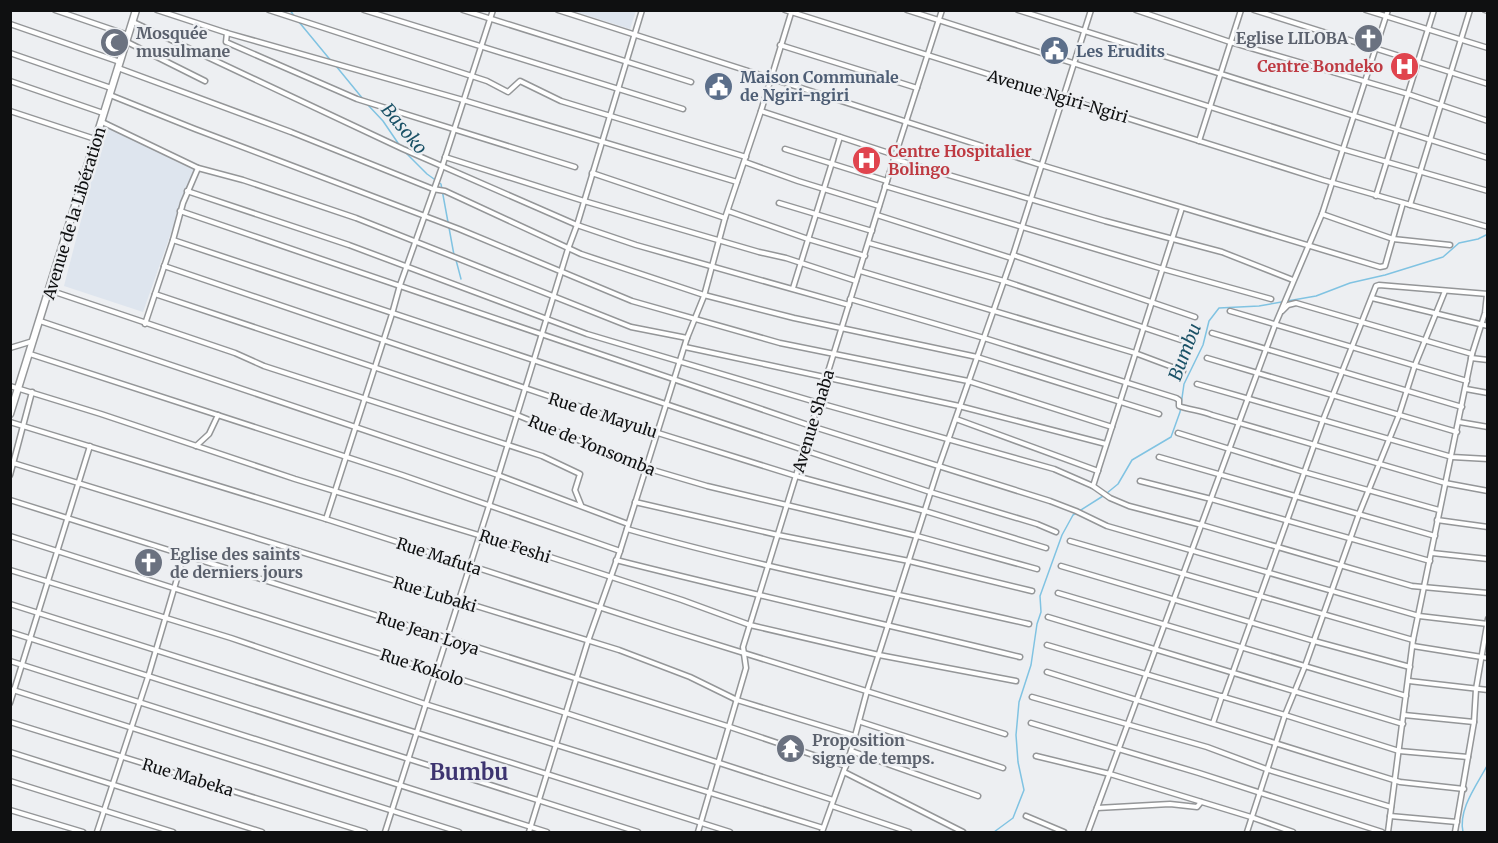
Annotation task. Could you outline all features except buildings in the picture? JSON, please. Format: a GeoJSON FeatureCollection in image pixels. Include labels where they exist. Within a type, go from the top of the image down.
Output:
{"type":"FeatureCollection","features":[{"type":"Feature","properties":{"kind":"highway","name":"Avenue de la Libération"},"geometry":{"type":"LineString","coordinates":[[10,414],[136,10]]}},
{"type":"Feature","properties":{"kind":"street"},"geometry":{"type":"LineString","coordinates":[[55,10],[127,38],[205,81]]}},
{"type":"Feature","properties":{"kind":"street"},"geometry":{"type":"LineString","coordinates":[[157,10],[227,33],[463,100],[737,183]]}},
{"type":"Feature","properties":{"kind":"street"},"geometry":{"type":"LineString","coordinates":[[268,10],[487,81],[509,92],[520,81],[561,101],[746,159],[824,189],[879,206]]}},
{"type":"Feature","properties":{"kind":"street"},"geometry":{"type":"LineString","coordinates":[[364,10],[683,109]]}},
{"type":"Feature","properties":{"kind":"street"},"geometry":{"type":"LineString","coordinates":[[463,10],[691,82]]}},
{"type":"Feature","properties":{"kind":"street"},"geometry":{"type":"LineString","coordinates":[[326,519],[393,314],[400,285],[435,189],[493,10]]}},
{"type":"Feature","properties":{"kind":"street"},"geometry":{"type":"LineString","coordinates":[[558,10],[1041,165],[1382,268],[1403,203]]}},
{"type":"Feature","properties":{"kind":"street"},"geometry":{"type":"LineString","coordinates":[[385,832],[577,225],[642,10]]}},
{"type":"Feature","properties":{"kind":"street","name":"Avenue Ngiri-Ngiri"},"geometry":{"type":"LineString","coordinates":[[785,10],[1376,196],[1488,227]]}},
{"type":"Feature","properties":{"kind":"street"},"geometry":{"type":"LineString","coordinates":[[908,10],[1341,149],[1488,192]]}},
{"type":"Feature","properties":{"kind":"street","name":"Avenue Shaba"},"geometry":{"type":"LineString","coordinates":[[698,832],[746,668],[743,652],[750,625],[886,183],[942,10]]}},
{"type":"Feature","properties":{"kind":"street"},"geometry":{"type":"LineString","coordinates":[[1018,10],[1488,158]]}},
{"type":"Feature","properties":{"kind":"street"},"geometry":{"type":"LineString","coordinates":[[10,570],[822,830],[861,722],[867,691],[930,492],[1004,281],[1091,10]]}},
{"type":"Feature","properties":{"kind":"street"},"geometry":{"type":"LineString","coordinates":[[1136,10],[1230,42],[1408,94],[1488,121]]}},
{"type":"Feature","properties":{"kind":"street"},"geometry":{"type":"LineString","coordinates":[[1199,141],[1241,10]]}},
{"type":"Feature","properties":{"kind":"street"},"geometry":{"type":"LineString","coordinates":[[1254,10],[1488,84]]}},
{"type":"Feature","properties":{"kind":"street"},"geometry":{"type":"LineString","coordinates":[[1366,10],[1488,48]]}},
{"type":"Feature","properties":{"kind":"street"},"geometry":{"type":"LineString","coordinates":[[1088,832],[1275,325],[1322,214],[1341,149],[1388,10]]}},
{"type":"Feature","properties":{"kind":"street"},"geometry":{"type":"LineString","coordinates":[[1376,196],[1434,10]]}},
{"type":"Feature","properties":{"kind":"street"},"geometry":{"type":"LineString","coordinates":[[1410,205],[1470,10]]}},
{"type":"Feature","properties":{"kind":"street"},"geometry":{"type":"LineString","coordinates":[[530,830],[599,607],[620,551],[687,338],[704,295],[719,240],[791,12]]}},
{"type":"Feature","properties":{"kind":"street"},"geometry":{"type":"LineString","coordinates":[[133,22],[442,167],[577,225],[636,245],[849,305]]}},
{"type":"Feature","properties":{"kind":"street"},"geometry":{"type":"LineString","coordinates":[[10,24],[445,191],[568,249],[626,270],[704,295],[794,318],[977,357],[1159,414]]}},
{"type":"Feature","properties":{"kind":"street"},"geometry":{"type":"LineString","coordinates":[[227,33],[226,42],[357,99],[575,167]]}},
{"type":"Feature","properties":{"kind":"street"},"geometry":{"type":"LineString","coordinates":[[780,45],[917,88]]}},
{"type":"Feature","properties":{"kind":"street"},"geometry":{"type":"LineString","coordinates":[[10,53],[111,92],[195,129],[424,216],[632,301],[780,343],[968,381],[1112,427]]}},
{"type":"Feature","properties":{"kind":"street"},"geometry":{"type":"LineString","coordinates":[[10,81],[104,114]]}},
{"type":"Feature","properties":{"kind":"street"},"geometry":{"type":"LineString","coordinates":[[10,111],[96,140]]}},
{"type":"Feature","properties":{"kind":"street"},"geometry":{"type":"LineString","coordinates":[[761,111],[1030,200],[1222,252],[1293,280]]}},
{"type":"Feature","properties":{"kind":"street"},"geometry":{"type":"LineString","coordinates":[[102,122],[198,168],[243,180],[326,208],[554,295],[631,327],[687,338]]}},
{"type":"Feature","properties":{"kind":"street"},"geometry":{"type":"LineString","coordinates":[[793,288],[840,137]]}},
{"type":"Feature","properties":{"kind":"street"},"geometry":{"type":"LineString","coordinates":[[785,148],[1022,226],[1163,269],[1271,298]]}},
{"type":"Feature","properties":{"kind":"street"},"geometry":{"type":"LineString","coordinates":[[445,157],[584,201],[856,281]]}},
{"type":"Feature","properties":{"kind":"street"},"geometry":{"type":"LineString","coordinates":[[144,324],[187,190],[198,168]]}},
{"type":"Feature","properties":{"kind":"street"},"geometry":{"type":"LineString","coordinates":[[592,173],[726,218]]}},
{"type":"Feature","properties":{"kind":"street"},"geometry":{"type":"LineString","coordinates":[[187,190],[349,245],[546,320],[680,363],[1054,469],[1093,486],[1110,498],[1129,506],[1203,525],[1412,586],[1488,593]]}},
{"type":"Feature","properties":{"kind":"street"},"geometry":{"type":"LineString","coordinates":[[779,203],[872,231]]}},
{"type":"Feature","properties":{"kind":"street"},"geometry":{"type":"LineString","coordinates":[[1093,486],[1182,208]]}},
{"type":"Feature","properties":{"kind":"street"},"geometry":{"type":"LineString","coordinates":[[180,211],[811,426],[1076,511],[1107,526],[1419,616],[1487,624]]}},
{"type":"Feature","properties":{"kind":"street"},"geometry":{"type":"LineString","coordinates":[[728,211],[865,256]]}},
{"type":"Feature","properties":{"kind":"street"},"geometry":{"type":"LineString","coordinates":[[1322,214],[1393,239],[1450,245]]}},
{"type":"Feature","properties":{"kind":"street"},"geometry":{"type":"LineString","coordinates":[[877,215],[1012,256],[1195,317]]}},
{"type":"Feature","properties":{"kind":"street"},"geometry":{"type":"LineString","coordinates":[[172,240],[1056,532]]}},
{"type":"Feature","properties":{"kind":"street"},"geometry":{"type":"LineString","coordinates":[[869,243],[1004,281],[1192,344]]}},
{"type":"Feature","properties":{"kind":"street","name":"Rue de Mayulu"},"geometry":{"type":"LineString","coordinates":[[164,266],[525,390],[658,433],[796,476],[925,511],[1046,548]]}},
{"type":"Feature","properties":{"kind":"street"},"geometry":{"type":"LineString","coordinates":[[860,271],[1135,353],[1183,371]]}},
{"type":"Feature","properties":{"kind":"street"},"geometry":{"type":"LineString","coordinates":[[1213,723],[1323,420],[1371,298],[1379,285],[1487,294],[1485,313],[1472,356],[1413,640],[1388,832]]}},
{"type":"Feature","properties":{"kind":"street"},"geometry":{"type":"LineString","coordinates":[[49,290],[235,353],[264,366],[542,456],[578,472],[580,476],[575,490],[581,505]]}},
{"type":"Feature","properties":{"kind":"street"},"geometry":{"type":"LineString","coordinates":[[1247,832],[1285,715],[1352,539],[1359,514],[1399,415],[1415,365],[1445,291]]}},
{"type":"Feature","properties":{"kind":"street","name":"Rue de Yonsomba"},"geometry":{"type":"LineString","coordinates":[[155,294],[517,416],[646,468],[787,506],[917,536],[1037,569]]}},
{"type":"Feature","properties":{"kind":"street"},"geometry":{"type":"LineString","coordinates":[[1371,298],[1488,327]]}},
{"type":"Feature","properties":{"kind":"street"},"geometry":{"type":"LineString","coordinates":[[850,299],[1176,398],[1183,407],[1445,483],[1488,491]]}},
{"type":"Feature","properties":{"kind":"street"},"geometry":{"type":"LineString","coordinates":[[1280,313],[1288,305],[1296,303],[1488,360]]}},
{"type":"Feature","properties":{"kind":"street"},"geometry":{"type":"LineString","coordinates":[[1230,311],[1467,381]]}},
{"type":"Feature","properties":{"kind":"street"},"geometry":{"type":"LineString","coordinates":[[40,321],[498,475],[581,505],[627,526],[769,567],[1029,624]]}},
{"type":"Feature","properties":{"kind":"street"},"geometry":{"type":"LineString","coordinates":[[1212,333],[1462,407]]}},
{"type":"Feature","properties":{"kind":"street"},"geometry":{"type":"LineString","coordinates":[[10,348],[34,340]]}},
{"type":"Feature","properties":{"kind":"street"},"geometry":{"type":"LineString","coordinates":[[685,347],[960,406],[1106,444]]}},
{"type":"Feature","properties":{"kind":"street"},"geometry":{"type":"LineString","coordinates":[[30,354],[402,475],[620,551]]}},
{"type":"Feature","properties":{"kind":"street"},"geometry":{"type":"LineString","coordinates":[[1207,358],[1457,432]]}},
{"type":"Feature","properties":{"kind":"street"},"geometry":{"type":"LineString","coordinates":[[1197,384],[1452,457],[1488,459]]}},
{"type":"Feature","properties":{"kind":"street","name":"Rue Feshi"},"geometry":{"type":"LineString","coordinates":[[10,386],[682,600],[750,625],[879,655],[1016,681]]}},
{"type":"Feature","properties":{"kind":"street"},"geometry":{"type":"LineString","coordinates":[[1466,389],[1488,393]]}},
{"type":"Feature","properties":{"kind":"street"},"geometry":{"type":"LineString","coordinates":[[10,474],[32,392]]}},
{"type":"Feature","properties":{"kind":"street"},"geometry":{"type":"LineString","coordinates":[[195,446],[209,434],[218,415]]}},
{"type":"Feature","properties":{"kind":"street"},"geometry":{"type":"LineString","coordinates":[[956,418],[1098,471]]}},
{"type":"Feature","properties":{"kind":"street","name":"Rue Mafuta"},"geometry":{"type":"LineString","coordinates":[[10,422],[326,519],[1005,734]]}},
{"type":"Feature","properties":{"kind":"street"},"geometry":{"type":"LineString","coordinates":[[1459,422],[1488,427]]}},
{"type":"Feature","properties":{"kind":"street"},"geometry":{"type":"LineString","coordinates":[[1178,433],[1304,472],[1440,510]]}},
{"type":"Feature","properties":{"kind":"street"},"geometry":{"type":"LineString","coordinates":[[10,703],[12,690],[31,639],[90,446]]}},
{"type":"Feature","properties":{"kind":"street"},"geometry":{"type":"LineString","coordinates":[[1159,457],[1435,536]]}},
{"type":"Feature","properties":{"kind":"street","name":"Rue Lubaki"},"geometry":{"type":"LineString","coordinates":[[12,463],[588,641],[690,676],[737,700],[855,736]]}},
{"type":"Feature","properties":{"kind":"street"},"geometry":{"type":"LineString","coordinates":[[1140,481],[1430,561]]}},
{"type":"Feature","properties":{"kind":"street","name":"Rue Jean Loya"},"geometry":{"type":"LineString","coordinates":[[10,500],[730,727],[846,766]]}},
{"type":"Feature","properties":{"kind":"street"},"geometry":{"type":"LineString","coordinates":[[635,502],[778,536],[909,561],[1032,591]]}},
{"type":"Feature","properties":{"kind":"street"},"geometry":{"type":"LineString","coordinates":[[1437,520],[1488,527]]}},
{"type":"Feature","properties":{"kind":"street","name":"Rue Kokolo"},"geometry":{"type":"LineString","coordinates":[[10,536],[719,762],[909,832]]}},
{"type":"Feature","properties":{"kind":"street"},"geometry":{"type":"LineString","coordinates":[[1070,541],[1413,640]]}},
{"type":"Feature","properties":{"kind":"street"},"geometry":{"type":"LineString","coordinates":[[1432,553],[1488,559]]}},
{"type":"Feature","properties":{"kind":"street"},"geometry":{"type":"LineString","coordinates":[[97,832],[148,677],[184,555]]}},
{"type":"Feature","properties":{"kind":"street"},"geometry":{"type":"LineString","coordinates":[[616,560],[760,597],[1020,657]]}},
{"type":"Feature","properties":{"kind":"street"},"geometry":{"type":"LineString","coordinates":[[1061,566],[1410,667]]}},
{"type":"Feature","properties":{"kind":"street"},"geometry":{"type":"LineString","coordinates":[[1058,594],[1406,696]]}},
{"type":"Feature","properties":{"kind":"street"},"geometry":{"type":"LineString","coordinates":[[10,604],[730,832]]}},
{"type":"Feature","properties":{"kind":"street"},"geometry":{"type":"LineString","coordinates":[[1048,617],[1402,724]]}},
{"type":"Feature","properties":{"kind":"street"},"geometry":{"type":"LineString","coordinates":[[1455,832],[1474,722],[1476,689],[1485,658],[1488,619]]}},
{"type":"Feature","properties":{"kind":"street"},"geometry":{"type":"LineString","coordinates":[[10,632],[638,832]]}},
{"type":"Feature","properties":{"kind":"street"},"geometry":{"type":"LineString","coordinates":[[1047,645],[1399,751],[1468,757]]}},
{"type":"Feature","properties":{"kind":"street"},"geometry":{"type":"LineString","coordinates":[[1413,646],[1485,658]]}},
{"type":"Feature","properties":{"kind":"street"},"geometry":{"type":"LineString","coordinates":[[10,661],[530,830],[547,832]]}},
{"type":"Feature","properties":{"kind":"street"},"geometry":{"type":"LineString","coordinates":[[1047,672],[1404,784],[1464,789]]}},
{"type":"Feature","properties":{"kind":"street"},"geometry":{"type":"LineString","coordinates":[[1409,681],[1488,690]]}},
{"type":"Feature","properties":{"kind":"street"},"geometry":{"type":"LineString","coordinates":[[12,690],[459,832]]}},
{"type":"Feature","properties":{"kind":"street"},"geometry":{"type":"LineString","coordinates":[[1032,697],[1207,747],[1269,770],[1391,807]]}},
{"type":"Feature","properties":{"kind":"street"},"geometry":{"type":"LineString","coordinates":[[1404,715],[1474,722]]}},
{"type":"Feature","properties":{"kind":"street","name":"Rue Mabeka"},"geometry":{"type":"LineString","coordinates":[[10,722],[365,832]]}},
{"type":"Feature","properties":{"kind":"street"},"geometry":{"type":"LineString","coordinates":[[861,722],[1003,768]]}},
{"type":"Feature","properties":{"kind":"street"},"geometry":{"type":"LineString","coordinates":[[1031,723],[1118,748],[1382,832]]}},
{"type":"Feature","properties":{"kind":"street"},"geometry":{"type":"LineString","coordinates":[[851,751],[978,796]]}},
{"type":"Feature","properties":{"kind":"street"},"geometry":{"type":"LineString","coordinates":[[10,752],[262,832]]}},
{"type":"Feature","properties":{"kind":"street"},"geometry":{"type":"LineString","coordinates":[[1036,756],[1110,774],[1251,818],[1278,830],[1293,832]]}},
{"type":"Feature","properties":{"kind":"street"},"geometry":{"type":"LineString","coordinates":[[844,772],[963,832]]}},
{"type":"Feature","properties":{"kind":"street"},"geometry":{"type":"LineString","coordinates":[[10,781],[173,832]]}},
{"type":"Feature","properties":{"kind":"street"},"geometry":{"type":"LineString","coordinates":[[1097,808],[1170,804],[1197,807],[1201,802]]}},
{"type":"Feature","properties":{"kind":"street"},"geometry":{"type":"LineString","coordinates":[[10,810],[82,832]]}},
{"type":"Feature","properties":{"kind":"street"},"geometry":{"type":"LineString","coordinates":[[1026,816],[1064,832]]}},
{"type":"Feature","properties":{"kind":"street"},"geometry":{"type":"LineString","coordinates":[[1390,816],[1457,822]]}},
{"type":"Feature","properties":{"kind":"shaded area"},"geometry":{"type":"Polygon","coordinates":[[[573,11],[636,11],[630,29],[573,11]]]}},
{"type":"Feature","properties":{"kind":"shaded area"},"geometry":{"type":"Polygon","coordinates":[[[105,127],[194,168],[143,312],[64,286],[105,127]]]}},
{"type":"Feature","properties":{"kind":"shaded area","name":"Centre Hospitalier Bolingo"},"geometry":{"type":"Polygon","coordinates":[[[860,152],[877,157],[872,173],[866,171],[867,167],[856,163],[860,152]]]}},
{"type":"Feature","properties":{"kind":"waterway","name":"Basoko"},"geometry":{"type":"LineString","coordinates":[[290,10],[294,16]]}},
{"type":"Feature","properties":{"kind":"waterway","name":"Basoko"},"geometry":{"type":"LineString","coordinates":[[299,22],[332,62]]}},
{"type":"Feature","properties":{"kind":"waterway","name":"Basoko"},"geometry":{"type":"LineString","coordinates":[[336,66],[363,99]]}},
{"type":"Feature","properties":{"kind":"waterway","name":"Basoko"},"geometry":{"type":"LineString","coordinates":[[368,105],[383,121],[400,146]]}},
{"type":"Feature","properties":{"kind":"waterway","name":"Basoko"},"geometry":{"type":"LineString","coordinates":[[405,152],[427,174],[441,184],[454,255]]}},
{"type":"Feature","properties":{"kind":"waterway","name":"Bumbu"},"geometry":{"type":"LineString","coordinates":[[1107,493],[1118,484],[1132,460],[1171,437],[1180,412],[1184,384],[1203,345],[1209,321],[1219,308],[1259,306],[1316,296],[1350,283],[1443,257],[1459,243],[1478,239],[1488,234]]}},
{"type":"Feature","properties":{"kind":"waterway","name":"Basoko"},"geometry":{"type":"LineString","coordinates":[[456,260],[461,279]]}},
{"type":"Feature","properties":{"kind":"waterway","name":"Bumbu"},"geometry":{"type":"LineString","coordinates":[[994,832],[1013,818],[1024,790],[1018,762],[1016,735],[1019,702],[1031,665],[1041,612],[1040,596],[1062,535],[1073,515],[1103,496]]}},
{"type":"Feature","properties":{"kind":"waterway"},"geometry":{"type":"LineString","coordinates":[[1463,832],[1462,823],[1466,806],[1488,764]]}},
{"type":"Feature","properties":{"kind":"place","name":"Eglise LILOBA"},"geometry":{"type":"Point","coordinates":[1369,38]}},
{"type":"Feature","properties":{"kind":"place","name":"Mosquée musulmane"},"geometry":{"type":"Point","coordinates":[115,42]}},
{"type":"Feature","properties":{"kind":"place","name":"Les Erudits"},"geometry":{"type":"Point","coordinates":[1055,51]}},
{"type":"Feature","properties":{"kind":"place","name":"Centre Bondeko"},"geometry":{"type":"Point","coordinates":[1404,66]}},
{"type":"Feature","properties":{"kind":"place","name":"Maison Communale de Ngiri-ngiri"},"geometry":{"type":"Point","coordinates":[719,86]}},
{"type":"Feature","properties":{"kind":"place","name":"Centre Hospitalier Bolingo"},"geometry":{"type":"Point","coordinates":[867,160]}},
{"type":"Feature","properties":{"kind":"place","name":"Eglise des saints de derniers jours"},"geometry":{"type":"Point","coordinates":[149,563]}},
{"type":"Feature","properties":{"kind":"place","name":"Proposition signe de temps."},"geometry":{"type":"Point","coordinates":[791,749]}},
{"type":"Feature","properties":{"kind":"district","name":"Bumbu"},"geometry":{"type":"Point","coordinates":[469,772]}}]}
